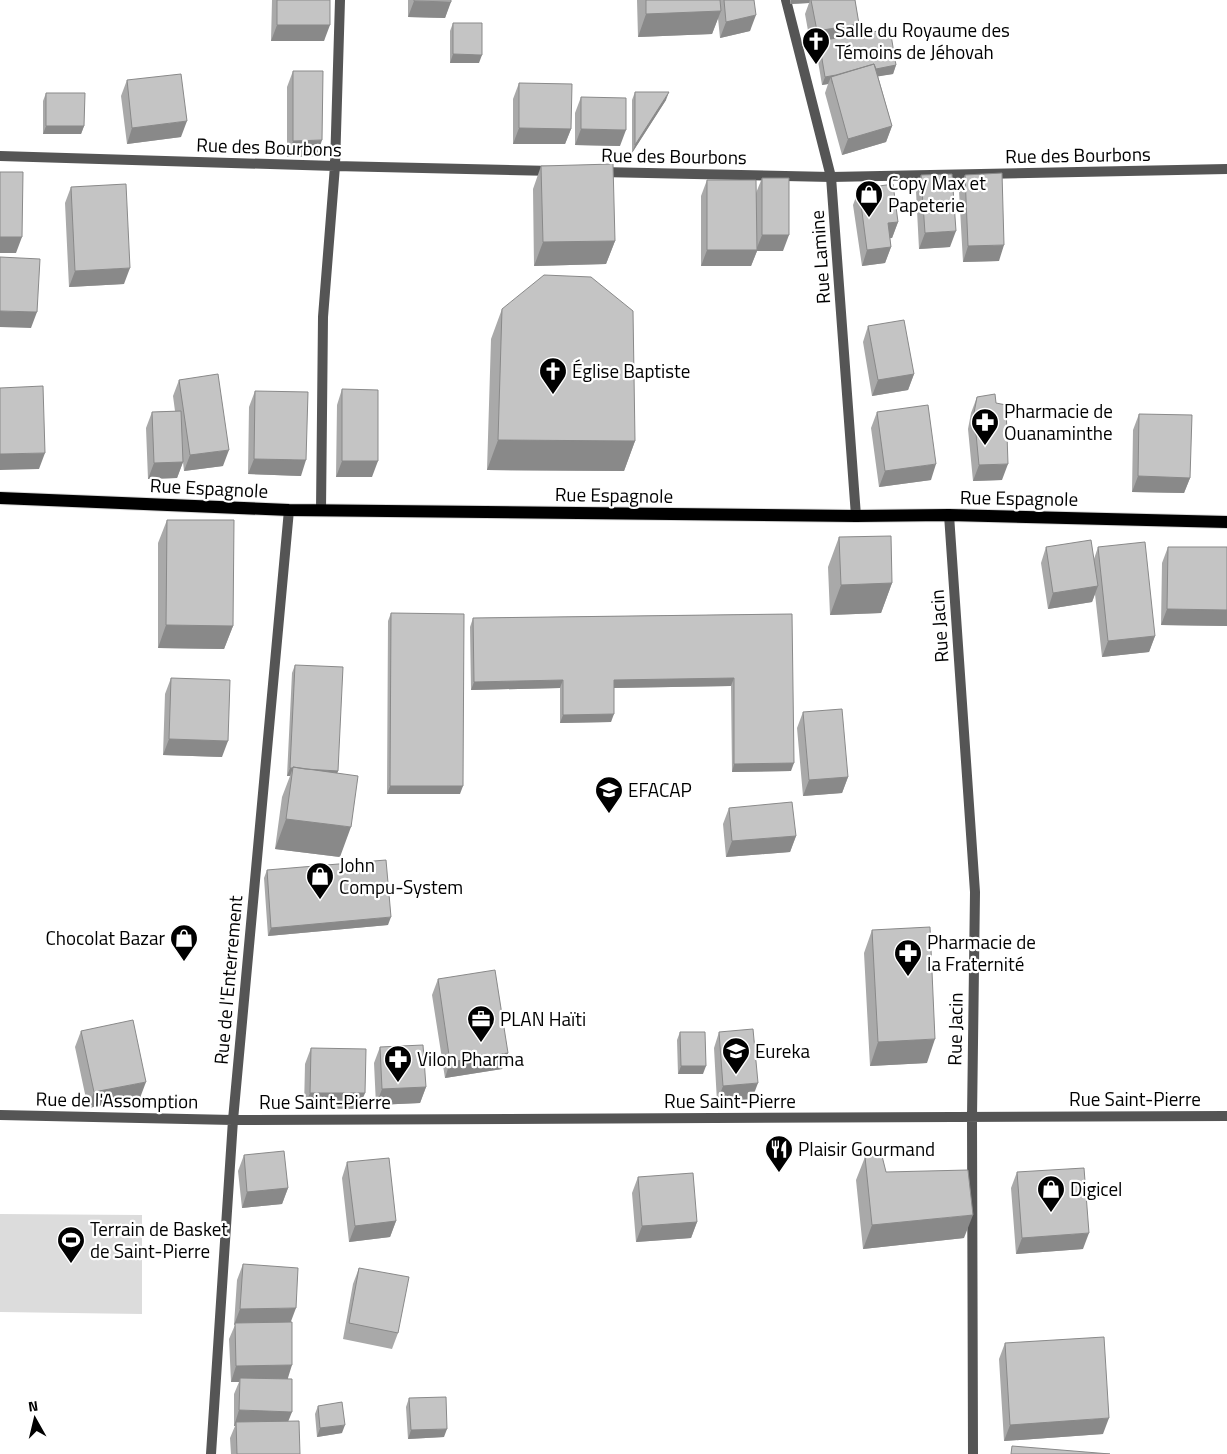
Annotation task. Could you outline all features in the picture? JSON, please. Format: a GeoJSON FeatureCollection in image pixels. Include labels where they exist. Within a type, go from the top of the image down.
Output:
{"type":"FeatureCollection","features":[{"type":"Feature","properties":{"kind":"main road","name":"Rue Espagnole"},"geometry":{"type":"LineString","coordinates":[[0,498],[321,511],[856,516],[949,515],[1227,522]]}},
{"type":"Feature","properties":{"kind":"street"},"geometry":{"type":"LineString","coordinates":[[321,511],[323,317],[335,166],[340,0]]}},
{"type":"Feature","properties":{"kind":"street","name":"Rue Lamine"},"geometry":{"type":"LineString","coordinates":[[786,0],[831,177],[856,516]]}},
{"type":"Feature","properties":{"kind":"street","name":"Rue des Bourbons"},"geometry":{"type":"LineString","coordinates":[[0,156],[563,171]]}},
{"type":"Feature","properties":{"kind":"street","name":"Rue des Bourbons"},"geometry":{"type":"LineString","coordinates":[[593,172],[831,177],[1227,169]]}},
{"type":"Feature","properties":{"kind":"street","name":"Rue de l'Enterrement"},"geometry":{"type":"LineString","coordinates":[[211,1454],[233,1120],[289,510]]}},
{"type":"Feature","properties":{"kind":"street","name":"Rue Jacin"},"geometry":{"type":"LineString","coordinates":[[949,515],[975,892],[972,1118],[973,1454]]}},
{"type":"Feature","properties":{"kind":"street","name":"Rue de l'Assomption"},"geometry":{"type":"LineString","coordinates":[[0,1115],[233,1120]]}},
{"type":"Feature","properties":{"kind":"street","name":"Rue Saint-Pierre"},"geometry":{"type":"LineString","coordinates":[[233,1120],[1227,1116]]}},
{"type":"Feature","properties":{"kind":"shaded area","name":"Terrain de Basket de Saint-Pierre"},"geometry":{"type":"Polygon","coordinates":[[[0,1214],[142,1215],[142,1314],[0,1312],[0,1214]]]}},
{"type":"Feature","properties":{"kind":"building"},"geometry":{"type":"Polygon","coordinates":[[[277,0],[330,0],[330,25],[277,25],[277,0]]]}},
{"type":"Feature","properties":{"kind":"building"},"geometry":{"type":"Polygon","coordinates":[[[451,0],[451,2],[414,1],[451,0]]]}},
{"type":"Feature","properties":{"kind":"building"},"geometry":{"type":"Polygon","coordinates":[[[646,0],[720,0],[721,11],[646,14],[646,0]]]}},
{"type":"Feature","properties":{"kind":"building"},"geometry":{"type":"Polygon","coordinates":[[[724,0],[754,0],[756,15],[726,22],[724,0]]]}},
{"type":"Feature","properties":{"kind":"building"},"geometry":{"type":"Polygon","coordinates":[[[811,0],[855,0],[859,24],[817,31],[811,0]]]}},
{"type":"Feature","properties":{"kind":"building"},"geometry":{"type":"Polygon","coordinates":[[[453,23],[482,23],[482,55],[453,54],[453,23]]]}},
{"type":"Feature","properties":{"kind":"building"},"geometry":{"type":"Polygon","coordinates":[[[890,29],[896,65],[876,69],[874,64],[825,77],[819,41],[890,29]]]}},
{"type":"Feature","properties":{"kind":"building"},"geometry":{"type":"Polygon","coordinates":[[[874,64],[892,126],[848,139],[831,77],[874,64]]]}},
{"type":"Feature","properties":{"kind":"building"},"geometry":{"type":"Polygon","coordinates":[[[293,71],[323,71],[322,140],[293,141],[293,71]]]}},
{"type":"Feature","properties":{"kind":"building"},"geometry":{"type":"Polygon","coordinates":[[[181,74],[187,121],[132,128],[127,80],[181,74]]]}},
{"type":"Feature","properties":{"kind":"building"},"geometry":{"type":"Polygon","coordinates":[[[519,83],[572,84],[571,129],[519,128],[519,83]]]}},
{"type":"Feature","properties":{"kind":"building"},"geometry":{"type":"Polygon","coordinates":[[[635,92],[669,92],[635,145],[635,92]]]}},
{"type":"Feature","properties":{"kind":"building"},"geometry":{"type":"Polygon","coordinates":[[[46,93],[85,93],[84,126],[46,126],[46,93]]]}},
{"type":"Feature","properties":{"kind":"building"},"geometry":{"type":"Polygon","coordinates":[[[581,97],[626,98],[626,130],[581,129],[581,97]]]}},
{"type":"Feature","properties":{"kind":"building"},"geometry":{"type":"Polygon","coordinates":[[[613,164],[615,241],[543,242],[541,166],[613,164]]]}},
{"type":"Feature","properties":{"kind":"building"},"geometry":{"type":"Polygon","coordinates":[[[0,172],[23,172],[22,237],[0,237],[0,172]]]}},
{"type":"Feature","properties":{"kind":"building"},"geometry":{"type":"Polygon","coordinates":[[[1002,173],[1004,245],[968,246],[965,175],[1002,173]]]}},
{"type":"Feature","properties":{"kind":"building"},"geometry":{"type":"Polygon","coordinates":[[[952,174],[956,231],[925,233],[921,175],[952,174]]]}},
{"type":"Feature","properties":{"kind":"building"},"geometry":{"type":"Polygon","coordinates":[[[762,178],[789,178],[789,235],[762,235],[762,178]]]}},
{"type":"Feature","properties":{"kind":"building"},"geometry":{"type":"Polygon","coordinates":[[[707,180],[756,180],[757,250],[707,250],[707,180]]]}},
{"type":"Feature","properties":{"kind":"building"},"geometry":{"type":"Polygon","coordinates":[[[126,184],[130,268],[75,271],[71,187],[126,184]]]}},
{"type":"Feature","properties":{"kind":"building"},"geometry":{"type":"Polygon","coordinates":[[[893,184],[898,222],[888,223],[891,247],[867,250],[859,189],[893,184]]]}},
{"type":"Feature","properties":{"kind":"building"},"geometry":{"type":"Polygon","coordinates":[[[0,257],[40,259],[37,312],[0,311],[0,257]]]}},
{"type":"Feature","properties":{"kind":"building"},"geometry":{"type":"Polygon","coordinates":[[[544,275],[591,277],[633,311],[635,441],[498,440],[502,309],[544,275]]]}},
{"type":"Feature","properties":{"kind":"building"},"geometry":{"type":"Polygon","coordinates":[[[904,320],[914,374],[878,380],[868,326],[904,320]]]}},
{"type":"Feature","properties":{"kind":"building"},"geometry":{"type":"Polygon","coordinates":[[[218,374],[229,450],[190,455],[179,380],[218,374]]]}},
{"type":"Feature","properties":{"kind":"building"},"geometry":{"type":"Polygon","coordinates":[[[43,386],[45,453],[0,454],[0,388],[43,386]]]}},
{"type":"Feature","properties":{"kind":"building"},"geometry":{"type":"Polygon","coordinates":[[[342,389],[378,390],[378,461],[342,461],[342,389]]]}},
{"type":"Feature","properties":{"kind":"building"},"geometry":{"type":"Polygon","coordinates":[[[255,391],[308,392],[306,460],[254,459],[255,391]]]}},
{"type":"Feature","properties":{"kind":"building"},"geometry":{"type":"Polygon","coordinates":[[[995,394],[996,403],[1006,405],[1008,464],[979,465],[974,413],[977,397],[995,394]]]}},
{"type":"Feature","properties":{"kind":"building"},"geometry":{"type":"Polygon","coordinates":[[[928,405],[936,464],[885,471],[877,412],[928,405]]]}},
{"type":"Feature","properties":{"kind":"building"},"geometry":{"type":"Polygon","coordinates":[[[181,411],[183,462],[154,463],[152,412],[181,411]]]}},
{"type":"Feature","properties":{"kind":"building"},"geometry":{"type":"Polygon","coordinates":[[[1139,414],[1192,415],[1190,478],[1138,476],[1139,414]]]}},
{"type":"Feature","properties":{"kind":"building"},"geometry":{"type":"Polygon","coordinates":[[[167,520],[234,520],[233,626],[166,625],[167,520]]]}},
{"type":"Feature","properties":{"kind":"building"},"geometry":{"type":"Polygon","coordinates":[[[891,536],[892,583],[841,585],[839,537],[891,536]]]}},
{"type":"Feature","properties":{"kind":"building"},"geometry":{"type":"Polygon","coordinates":[[[1091,540],[1098,586],[1053,593],[1046,547],[1091,540]]]}},
{"type":"Feature","properties":{"kind":"building"},"geometry":{"type":"Polygon","coordinates":[[[1145,542],[1155,636],[1108,641],[1098,547],[1145,542]]]}},
{"type":"Feature","properties":{"kind":"building"},"geometry":{"type":"Polygon","coordinates":[[[1168,547],[1227,547],[1227,610],[1167,609],[1168,547]]]}},
{"type":"Feature","properties":{"kind":"building"},"geometry":{"type":"Polygon","coordinates":[[[391,613],[464,614],[463,786],[390,786],[391,613]]]}},
{"type":"Feature","properties":{"kind":"building"},"geometry":{"type":"Polygon","coordinates":[[[792,614],[794,763],[734,764],[734,678],[614,680],[614,714],[563,715],[563,680],[474,682],[473,618],[792,614]]]}},
{"type":"Feature","properties":{"kind":"building"},"geometry":{"type":"Polygon","coordinates":[[[295,665],[343,667],[338,771],[290,768],[295,665]]]}},
{"type":"Feature","properties":{"kind":"building"},"geometry":{"type":"Polygon","coordinates":[[[171,678],[230,680],[228,741],[169,739],[171,678]]]}},
{"type":"Feature","properties":{"kind":"building"},"geometry":{"type":"Polygon","coordinates":[[[842,709],[848,777],[809,780],[803,712],[842,709]]]}},
{"type":"Feature","properties":{"kind":"building"},"geometry":{"type":"Polygon","coordinates":[[[293,767],[358,776],[351,827],[286,819],[293,767]]]}},
{"type":"Feature","properties":{"kind":"building"},"geometry":{"type":"Polygon","coordinates":[[[792,802],[796,836],[732,841],[729,808],[792,802]]]}},
{"type":"Feature","properties":{"kind":"building"},"geometry":{"type":"Polygon","coordinates":[[[386,860],[391,917],[271,928],[267,870],[386,860]]]}},
{"type":"Feature","properties":{"kind":"building"},"geometry":{"type":"Polygon","coordinates":[[[930,927],[935,1039],[878,1042],[872,930],[930,927]]]}},
{"type":"Feature","properties":{"kind":"building"},"geometry":{"type":"Polygon","coordinates":[[[495,970],[508,1053],[450,1062],[438,979],[495,970]]]}},
{"type":"Feature","properties":{"kind":"building"},"geometry":{"type":"Polygon","coordinates":[[[133,1020],[146,1082],[94,1092],[81,1031],[133,1020]]]}},
{"type":"Feature","properties":{"kind":"building"},"geometry":{"type":"Polygon","coordinates":[[[753,1029],[758,1083],[723,1086],[719,1032],[753,1029]]]}},
{"type":"Feature","properties":{"kind":"building"},"geometry":{"type":"Polygon","coordinates":[[[680,1032],[705,1032],[706,1066],[681,1066],[680,1032]]]}},
{"type":"Feature","properties":{"kind":"building"},"geometry":{"type":"Polygon","coordinates":[[[423,1045],[426,1087],[382,1089],[380,1047],[423,1045]]]}},
{"type":"Feature","properties":{"kind":"building"},"geometry":{"type":"Polygon","coordinates":[[[311,1048],[366,1049],[365,1093],[310,1093],[311,1048]]]}},
{"type":"Feature","properties":{"kind":"building"},"geometry":{"type":"Polygon","coordinates":[[[284,1151],[288,1188],[247,1192],[244,1155],[284,1151]]]}},
{"type":"Feature","properties":{"kind":"building"},"geometry":{"type":"Polygon","coordinates":[[[882,1156],[886,1172],[968,1170],[973,1215],[872,1225],[865,1157],[882,1156]]]}},
{"type":"Feature","properties":{"kind":"building"},"geometry":{"type":"Polygon","coordinates":[[[389,1158],[396,1221],[355,1226],[347,1162],[389,1158]]]}},
{"type":"Feature","properties":{"kind":"building"},"geometry":{"type":"Polygon","coordinates":[[[1084,1168],[1089,1233],[1022,1238],[1017,1172],[1084,1168]]]}},
{"type":"Feature","properties":{"kind":"building"},"geometry":{"type":"Polygon","coordinates":[[[693,1173],[697,1222],[642,1226],[638,1177],[693,1173]]]}},
{"type":"Feature","properties":{"kind":"building"},"geometry":{"type":"Polygon","coordinates":[[[243,1264],[298,1268],[296,1308],[240,1309],[243,1264]]]}},
{"type":"Feature","properties":{"kind":"building"},"geometry":{"type":"Polygon","coordinates":[[[359,1268],[409,1277],[398,1333],[349,1323],[359,1268]]]}},
{"type":"Feature","properties":{"kind":"building"},"geometry":{"type":"Polygon","coordinates":[[[292,1322],[292,1365],[236,1366],[235,1323],[292,1322]]]}},
{"type":"Feature","properties":{"kind":"building"},"geometry":{"type":"Polygon","coordinates":[[[1104,1337],[1109,1418],[1010,1425],[1005,1343],[1104,1337]]]}},
{"type":"Feature","properties":{"kind":"building"},"geometry":{"type":"Polygon","coordinates":[[[240,1378],[292,1379],[292,1412],[239,1410],[240,1378]]]}},
{"type":"Feature","properties":{"kind":"building"},"geometry":{"type":"Polygon","coordinates":[[[446,1397],[447,1429],[411,1430],[409,1398],[446,1397]]]}},
{"type":"Feature","properties":{"kind":"building"},"geometry":{"type":"Polygon","coordinates":[[[342,1402],[345,1425],[320,1428],[318,1406],[342,1402]]]}},
{"type":"Feature","properties":{"kind":"building"},"geometry":{"type":"Polygon","coordinates":[[[299,1421],[300,1454],[237,1454],[236,1422],[299,1421]]]}},
{"type":"Feature","properties":{"kind":"building"},"geometry":{"type":"Polygon","coordinates":[[[1012,1446],[1110,1454],[1011,1454],[1012,1446]]]}},
{"type":"Feature","properties":{"kind":"place","name":"Salle du Royaume des Témoins de Jéhovah"},"geometry":{"type":"Point","coordinates":[816,65]}},
{"type":"Feature","properties":{"kind":"place","name":"Copy Max et Papeterie"},"geometry":{"type":"Point","coordinates":[869,218]}},
{"type":"Feature","properties":{"kind":"place","name":"Église Baptiste"},"geometry":{"type":"Point","coordinates":[553,395]}},
{"type":"Feature","properties":{"kind":"place","name":"Pharmacie de Ouanaminthe"},"geometry":{"type":"Point","coordinates":[985,446]}},
{"type":"Feature","properties":{"kind":"place","name":"EFACAP"},"geometry":{"type":"Point","coordinates":[609,814]}},
{"type":"Feature","properties":{"kind":"place","name":"John Compu-System"},"geometry":{"type":"Point","coordinates":[320,900]}},
{"type":"Feature","properties":{"kind":"place","name":"Chocolat Bazar"},"geometry":{"type":"Point","coordinates":[184,962]}},
{"type":"Feature","properties":{"kind":"place","name":"Pharmacie de la Fraternité"},"geometry":{"type":"Point","coordinates":[908,977]}},
{"type":"Feature","properties":{"kind":"place","name":"PLAN Haïti"},"geometry":{"type":"Point","coordinates":[481,1043]}},
{"type":"Feature","properties":{"kind":"place","name":"Eureka"},"geometry":{"type":"Point","coordinates":[736,1075]}},
{"type":"Feature","properties":{"kind":"place","name":"Vilon Pharma"},"geometry":{"type":"Point","coordinates":[398,1083]}},
{"type":"Feature","properties":{"kind":"place","name":"Plaisir Gourmand"},"geometry":{"type":"Point","coordinates":[779,1173]}},
{"type":"Feature","properties":{"kind":"place","name":"Digicel"},"geometry":{"type":"Point","coordinates":[1051,1213]}},
{"type":"Feature","properties":{"kind":"place","name":"Terrain de Basket de Saint-Pierre"},"geometry":{"type":"Point","coordinates":[71,1264]}}]}
